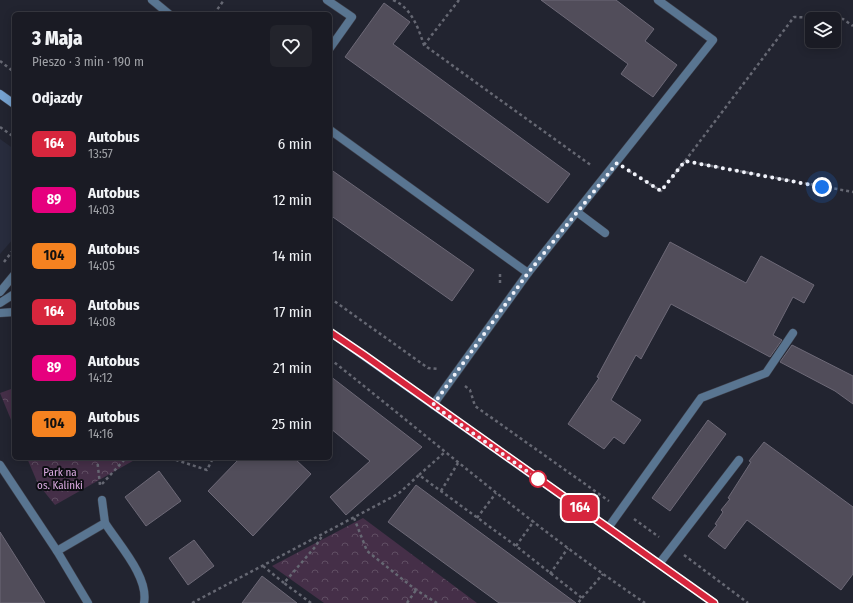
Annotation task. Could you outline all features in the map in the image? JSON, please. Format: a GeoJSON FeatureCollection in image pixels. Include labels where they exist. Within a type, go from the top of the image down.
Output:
{"type":"FeatureCollection","features":[{"type":"Feature","properties":{"kind":"street"},"geometry":{"type":"LineString","coordinates":[[152,0],[167,12]]}},
{"type":"Feature","properties":{"kind":"street"},"geometry":{"type":"LineString","coordinates":[[327,0],[352,17],[332,45]]}},
{"type":"Feature","properties":{"kind":"street"},"geometry":{"type":"LineString","coordinates":[[433,405],[528,273],[617,163],[713,40],[658,0]]}},
{"type":"Feature","properties":{"kind":"street"},"geometry":{"type":"LineString","coordinates":[[0,94],[12,103]]}},
{"type":"Feature","properties":{"kind":"street"},"geometry":{"type":"LineString","coordinates":[[332,131],[528,273]]}},
{"type":"Feature","properties":{"kind":"street"},"geometry":{"type":"LineString","coordinates":[[577,212],[604,233]]}},
{"type":"Feature","properties":{"kind":"street"},"geometry":{"type":"LineString","coordinates":[[0,292],[12,277]]}},
{"type":"Feature","properties":{"kind":"street"},"geometry":{"type":"LineString","coordinates":[[0,303],[12,295]]}},
{"type":"Feature","properties":{"kind":"street"},"geometry":{"type":"LineString","coordinates":[[0,313],[12,312]]}},
{"type":"Feature","properties":{"kind":"street"},"geometry":{"type":"LineString","coordinates":[[608,528],[700,398],[766,373],[793,332]]}},
{"type":"Feature","properties":{"kind":"street"},"geometry":{"type":"LineString","coordinates":[[332,333],[714,603]]}},
{"type":"Feature","properties":{"kind":"street"},"geometry":{"type":"LineString","coordinates":[[659,564],[739,460]]}},
{"type":"Feature","properties":{"kind":"street"},"geometry":{"type":"LineString","coordinates":[[0,465],[57,552],[88,603]]}},
{"type":"Feature","properties":{"kind":"street"},"geometry":{"type":"LineString","coordinates":[[102,500],[105,523],[139,574],[144,585],[146,595],[144,603]]}},
{"type":"Feature","properties":{"kind":"street"},"geometry":{"type":"LineString","coordinates":[[57,552],[105,523]]}},
{"type":"Feature","properties":{"kind":"path"},"geometry":{"type":"LineString","coordinates":[[215,12],[224,0]]}},
{"type":"Feature","properties":{"kind":"path"},"geometry":{"type":"LineString","coordinates":[[393,0],[398,2],[415,20],[424,45],[598,171]]}},
{"type":"Feature","properties":{"kind":"path"},"geometry":{"type":"LineString","coordinates":[[424,45],[459,0]]}},
{"type":"Feature","properties":{"kind":"path"},"geometry":{"type":"LineString","coordinates":[[617,163],[661,191],[794,17],[843,19],[853,26]]}},
{"type":"Feature","properties":{"kind":"path"},"geometry":{"type":"LineString","coordinates":[[0,62],[12,71]]}},
{"type":"Feature","properties":{"kind":"path"},"geometry":{"type":"LineString","coordinates":[[0,128],[12,136]]}},
{"type":"Feature","properties":{"kind":"path"},"geometry":{"type":"LineString","coordinates":[[685,161],[853,192]]}},
{"type":"Feature","properties":{"kind":"path"},"geometry":{"type":"LineString","coordinates":[[0,267],[12,252]]}},
{"type":"Feature","properties":{"kind":"path"},"geometry":{"type":"LineString","coordinates":[[497,269],[501,274],[499,289]]}},
{"type":"Feature","properties":{"kind":"path"},"geometry":{"type":"LineString","coordinates":[[332,299],[428,368],[442,370],[470,390],[475,406],[672,546],[748,603]]}},
{"type":"Feature","properties":{"kind":"path"},"geometry":{"type":"LineString","coordinates":[[332,361],[496,493],[603,574],[645,603]]}},
{"type":"Feature","properties":{"kind":"path"},"geometry":{"type":"LineString","coordinates":[[192,603],[398,494],[445,452]]}},
{"type":"Feature","properties":{"kind":"path"},"geometry":{"type":"LineString","coordinates":[[97,460],[100,487],[124,460]]}},
{"type":"Feature","properties":{"kind":"path"},"geometry":{"type":"LineString","coordinates":[[176,460],[207,470],[212,460]]}},
{"type":"Feature","properties":{"kind":"path"},"geometry":{"type":"LineString","coordinates":[[440,491],[458,462]]}},
{"type":"Feature","properties":{"kind":"path"},"geometry":{"type":"LineString","coordinates":[[419,475],[516,546],[582,598]]}},
{"type":"Feature","properties":{"kind":"path"},"geometry":{"type":"LineString","coordinates":[[477,518],[496,493]]}},
{"type":"Feature","properties":{"kind":"path"},"geometry":{"type":"LineString","coordinates":[[354,518],[367,551],[416,590],[437,603]]}},
{"type":"Feature","properties":{"kind":"path"},"geometry":{"type":"LineString","coordinates":[[516,546],[534,521]]}},
{"type":"Feature","properties":{"kind":"path"},"geometry":{"type":"LineString","coordinates":[[284,583],[316,547],[322,535]]}},
{"type":"Feature","properties":{"kind":"path"},"geometry":{"type":"LineString","coordinates":[[550,574],[568,548]]}},
{"type":"Feature","properties":{"kind":"path"},"geometry":{"type":"LineString","coordinates":[[263,566],[311,603]]}},
{"type":"Feature","properties":{"kind":"path"},"geometry":{"type":"LineString","coordinates":[[578,603],[603,574]]}},
{"type":"Feature","properties":{"kind":"path"},"geometry":{"type":"LineString","coordinates":[[406,603],[416,590]]}},
{"type":"Feature","properties":{"kind":"shaded area"},"geometry":{"type":"Polygon","coordinates":[[[0,139],[12,148],[12,240],[0,254],[0,139]]]}},
{"type":"Feature","properties":{"kind":"green space"},"geometry":{"type":"Polygon","coordinates":[[[12,389],[12,422],[0,393],[12,389]]]}},
{"type":"Feature","properties":{"kind":"green space","name":"Park na os. Kalinki"},"geometry":{"type":"Polygon","coordinates":[[[28,460],[134,460],[55,505],[38,484],[28,460]]]}},
{"type":"Feature","properties":{"kind":"green space"},"geometry":{"type":"Polygon","coordinates":[[[363,518],[477,603],[324,603],[272,566],[363,518]]]}},
{"type":"Feature","properties":{"kind":"building"},"geometry":{"type":"Polygon","coordinates":[[[541,0],[616,0],[654,29],[645,41],[677,65],[653,97],[621,74],[628,64],[541,0]]]}},
{"type":"Feature","properties":{"kind":"building"},"geometry":{"type":"Polygon","coordinates":[[[384,3],[410,22],[393,44],[570,174],[548,203],[345,57],[384,3]]]}},
{"type":"Feature","properties":{"kind":"building"},"geometry":{"type":"Polygon","coordinates":[[[332,170],[474,270],[452,301],[332,216],[332,170]]]}},
{"type":"Feature","properties":{"kind":"building"},"geometry":{"type":"Polygon","coordinates":[[[670,242],[746,283],[761,256],[814,285],[804,303],[793,297],[773,335],[782,340],[770,357],[671,304],[641,359],[636,355],[611,400],[641,420],[624,444],[614,437],[604,449],[568,424],[599,378],[597,377],[670,242]]]}},
{"type":"Feature","properties":{"kind":"building"},"geometry":{"type":"Polygon","coordinates":[[[792,345],[853,376],[853,404],[835,391],[780,362],[792,345]]]}},
{"type":"Feature","properties":{"kind":"building"},"geometry":{"type":"Polygon","coordinates":[[[332,378],[422,447],[346,515],[330,497],[370,461],[332,430],[332,378]]]}},
{"type":"Feature","properties":{"kind":"building"},"geometry":{"type":"Polygon","coordinates":[[[708,420],[726,434],[670,511],[652,498],[708,420]]]}},
{"type":"Feature","properties":{"kind":"building"},"geometry":{"type":"Polygon","coordinates":[[[764,442],[853,507],[853,574],[841,590],[747,520],[725,549],[708,536],[717,525],[715,524],[723,512],[721,510],[730,499],[728,498],[751,462],[749,461],[764,442]]]}},
{"type":"Feature","properties":{"kind":"building"},"geometry":{"type":"Polygon","coordinates":[[[238,460],[296,460],[311,474],[253,536],[208,491],[238,460]]]}},
{"type":"Feature","properties":{"kind":"building"},"geometry":{"type":"Polygon","coordinates":[[[159,471],[181,501],[146,526],[125,497],[159,471]]]}},
{"type":"Feature","properties":{"kind":"building"},"geometry":{"type":"Polygon","coordinates":[[[416,485],[576,603],[499,603],[388,522],[416,485]]]}},
{"type":"Feature","properties":{"kind":"building"},"geometry":{"type":"Polygon","coordinates":[[[0,532],[45,603],[0,603],[0,532]]]}},
{"type":"Feature","properties":{"kind":"building"},"geometry":{"type":"Polygon","coordinates":[[[194,540],[214,566],[188,585],[169,558],[194,540]]]}},
{"type":"Feature","properties":{"kind":"building"},"geometry":{"type":"Polygon","coordinates":[[[262,576],[297,603],[242,603],[262,576]]]}},
{"type":"Feature","properties":{"kind":"bus line","name":"164"},"geometry":{"type":"LineString","coordinates":[[332,333],[714,603]]}},
{"type":"Feature","properties":{"kind":"route"},"geometry":{"type":"LineString","coordinates":[[538,479],[433,405],[528,273],[617,163],[661,191],[685,161],[822,187]]}}]}
